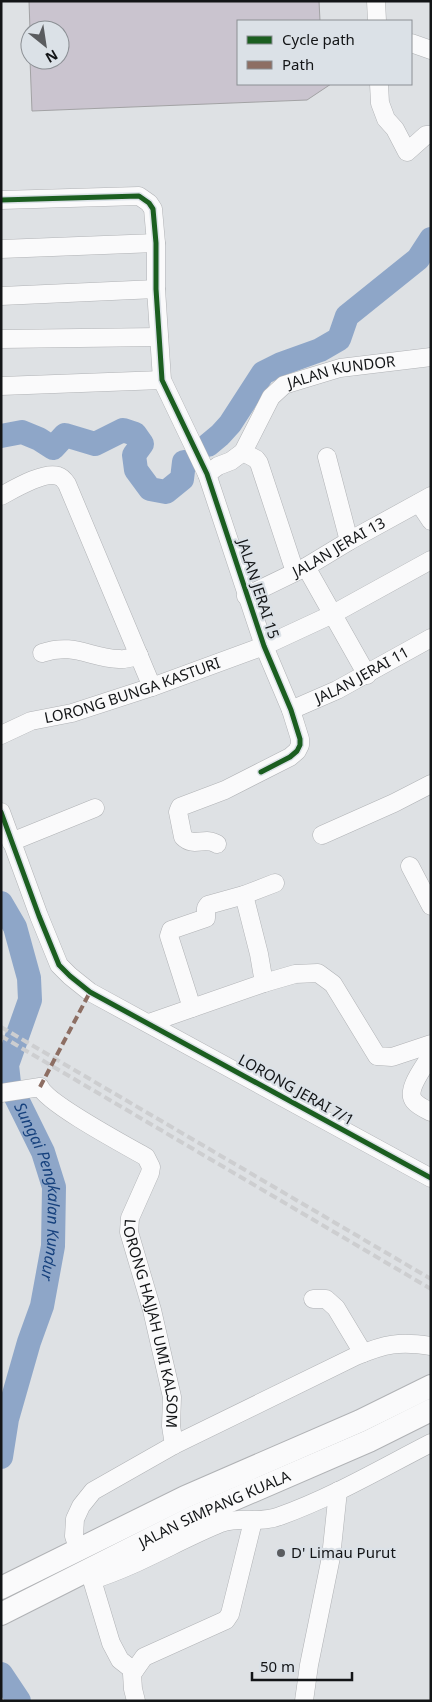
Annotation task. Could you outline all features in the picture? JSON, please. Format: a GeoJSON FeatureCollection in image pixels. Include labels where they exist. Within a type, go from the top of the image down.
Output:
{"type":"FeatureCollection","features":[{"type":"Feature","properties":{"kind":"main road","name":"JALAN SIMPANG KUALA"},"geometry":{"type":"LineString","coordinates":[[9,1610],[87,1577],[189,1507],[431,1386]]}},
{"type":"Feature","properties":{"kind":"main road","name":"JALAN SIMPANG KUALA"},"geometry":{"type":"LineString","coordinates":[[4,1586],[79,1551],[189,1507],[369,1441],[431,1410]]}},
{"type":"Feature","properties":{"kind":"street"},"geometry":{"type":"LineString","coordinates":[[376,1],[377,20]]}},
{"type":"Feature","properties":{"kind":"street"},"geometry":{"type":"LineString","coordinates":[[412,43],[431,50]]}},
{"type":"Feature","properties":{"kind":"street"},"geometry":{"type":"LineString","coordinates":[[380,85],[380,103],[386,119],[395,129],[407,152],[426,135],[431,135]]}},
{"type":"Feature","properties":{"kind":"street"},"geometry":{"type":"LineString","coordinates":[[1,200],[139,196],[149,202],[153,209],[156,243],[156,289],[162,380],[1,386]]}},
{"type":"Feature","properties":{"kind":"street"},"geometry":{"type":"LineString","coordinates":[[1,249],[156,243]]}},
{"type":"Feature","properties":{"kind":"street"},"geometry":{"type":"LineString","coordinates":[[1,296],[156,289]]}},
{"type":"Feature","properties":{"kind":"street"},"geometry":{"type":"LineString","coordinates":[[1,339],[159,337]]}},
{"type":"Feature","properties":{"kind":"street","name":"JALAN KUNDOR"},"geometry":{"type":"LineString","coordinates":[[243,452],[271,397],[284,385],[340,368],[431,357]]}},
{"type":"Feature","properties":{"kind":"street","name":"JALAN JERAI 15"},"geometry":{"type":"LineString","coordinates":[[162,380],[207,474],[246,596],[264,646],[291,710],[300,739],[297,752],[290,757],[225,790],[183,805],[178,809],[185,839],[191,843],[207,840],[217,844]]}},
{"type":"Feature","properties":{"kind":"street"},"geometry":{"type":"LineString","coordinates":[[207,474],[243,452],[256,459],[300,570],[333,614],[367,674]]}},
{"type":"Feature","properties":{"kind":"street"},"geometry":{"type":"LineString","coordinates":[[327,457],[349,540]]}},
{"type":"Feature","properties":{"kind":"street"},"geometry":{"type":"LineString","coordinates":[[1,496],[41,477],[58,475],[67,484],[152,686]]}},
{"type":"Feature","properties":{"kind":"street"},"geometry":{"type":"LineString","coordinates":[[425,499],[431,521]]}},
{"type":"Feature","properties":{"kind":"street","name":"JALAN JERAI 13"},"geometry":{"type":"LineString","coordinates":[[246,596],[300,570],[349,540],[425,499]]}},
{"type":"Feature","properties":{"kind":"street","name":"LORONG BUNGA KASTURI"},"geometry":{"type":"LineString","coordinates":[[1,734],[31,722],[72,713],[264,646],[333,614],[431,560]]}},
{"type":"Feature","properties":{"kind":"street","name":"JALAN JERAI 11"},"geometry":{"type":"LineString","coordinates":[[291,710],[337,690],[431,638]]}},
{"type":"Feature","properties":{"kind":"street"},"geometry":{"type":"LineString","coordinates":[[42,653],[55,648],[72,648],[120,660],[139,655]]}},
{"type":"Feature","properties":{"kind":"street"},"geometry":{"type":"LineString","coordinates":[[322,835],[394,803],[431,784]]}},
{"type":"Feature","properties":{"kind":"street"},"geometry":{"type":"LineString","coordinates":[[11,842],[95,808]]}},
{"type":"Feature","properties":{"kind":"street","name":"LORONG JERAI 7/1"},"geometry":{"type":"LineString","coordinates":[[1,812],[38,916],[59,965],[70,976],[90,992],[150,1023],[431,1178]]}},
{"type":"Feature","properties":{"kind":"street"},"geometry":{"type":"LineString","coordinates":[[410,866],[431,906]]}},
{"type":"Feature","properties":{"kind":"street"},"geometry":{"type":"LineString","coordinates":[[192,1008],[169,936],[171,930],[206,918],[206,908],[208,905],[244,895],[275,883]]}},
{"type":"Feature","properties":{"kind":"street"},"geometry":{"type":"LineString","coordinates":[[244,895],[259,954],[264,983]]}},
{"type":"Feature","properties":{"kind":"street"},"geometry":{"type":"LineString","coordinates":[[150,1023],[264,983],[295,974],[318,973],[333,984],[377,1056],[392,1057],[431,1044]]}},
{"type":"Feature","properties":{"kind":"street"},"geometry":{"type":"LineString","coordinates":[[431,1055],[411,1092],[415,1103],[431,1112]]}},
{"type":"Feature","properties":{"kind":"street","name":"LORONG HAJJAH UMI KALSOM"},"geometry":{"type":"LineString","coordinates":[[1,1093],[35,1088],[70,1112],[146,1158],[151,1167],[130,1218],[128,1232],[152,1310],[172,1397],[171,1426],[174,1445]]}},
{"type":"Feature","properties":{"kind":"street"},"geometry":{"type":"LineString","coordinates":[[312,1299],[326,1300],[336,1308],[363,1353]]}},
{"type":"Feature","properties":{"kind":"street"},"geometry":{"type":"LineString","coordinates":[[79,1551],[74,1536],[75,1519],[81,1506],[93,1491],[174,1445],[363,1353],[383,1345],[431,1346]]}},
{"type":"Feature","properties":{"kind":"street"},"geometry":{"type":"LineString","coordinates":[[134,1671],[120,1660],[110,1643],[87,1577],[113,1574],[221,1523],[237,1520],[272,1519],[282,1516],[338,1491],[431,1442]]}},
{"type":"Feature","properties":{"kind":"street"},"geometry":{"type":"LineString","coordinates":[[304,1701],[309,1664],[334,1536],[338,1491]]}},
{"type":"Feature","properties":{"kind":"street"},"geometry":{"type":"LineString","coordinates":[[136,1701],[132,1674],[144,1658],[226,1620],[230,1614],[253,1521]]}},
{"type":"Feature","properties":{"kind":"building"},"geometry":{"type":"Polygon","coordinates":[[[29,1],[319,1],[320,20],[237,20],[237,85],[330,85],[307,100],[32,111],[30,70],[70,70],[70,20],[30,20],[29,1]]]}},
{"type":"Feature","properties":{"kind":"waterway"},"geometry":{"type":"LineString","coordinates":[[208,445],[230,424],[263,373],[281,364],[320,350],[339,339],[347,316],[418,259],[431,239]]}},
{"type":"Feature","properties":{"kind":"waterway"},"geometry":{"type":"LineString","coordinates":[[1,436],[22,432],[39,439],[53,448],[65,435],[95,444],[123,430],[135,434],[142,444],[134,455],[136,470],[150,489],[166,492],[182,479],[184,462]]}},
{"type":"Feature","properties":{"kind":"waterway","name":"Sungai Pengkalan Kundur"},"geometry":{"type":"LineString","coordinates":[[1,903],[15,927],[29,978],[30,1000],[7,1065],[9,1083],[43,1152],[54,1187],[53,1246],[42,1306],[29,1342],[7,1419],[1,1457]]}},
{"type":"Feature","properties":{"kind":"waterway","name":"Sungai Pengkalan Kundur"},"geometry":{"type":"LineString","coordinates":[[1,1674],[19,1701]]}},
{"type":"Feature","properties":{"kind":"railway"},"geometry":{"type":"LineString","coordinates":[[1,1027],[431,1279]]}},
{"type":"Feature","properties":{"kind":"railway"},"geometry":{"type":"LineString","coordinates":[[1,1036],[431,1289]]}},
{"type":"Feature","properties":{"kind":"marked path"},"geometry":{"type":"LineString","coordinates":[[40,1087],[90,992]]}},
{"type":"Feature","properties":{"kind":"cycle path"},"geometry":{"type":"LineString","coordinates":[[1,200],[139,196],[149,203],[153,209],[162,380],[207,474],[264,646],[291,710],[300,739],[297,751],[290,757],[261,772]]}},
{"type":"Feature","properties":{"kind":"cycle path"},"geometry":{"type":"LineString","coordinates":[[1,812],[59,965],[70,976],[90,992],[431,1178]]}},
{"type":"Feature","properties":{"kind":"place","name":"D' Limau Purut"},"geometry":{"type":"Point","coordinates":[281,1553]}}]}
